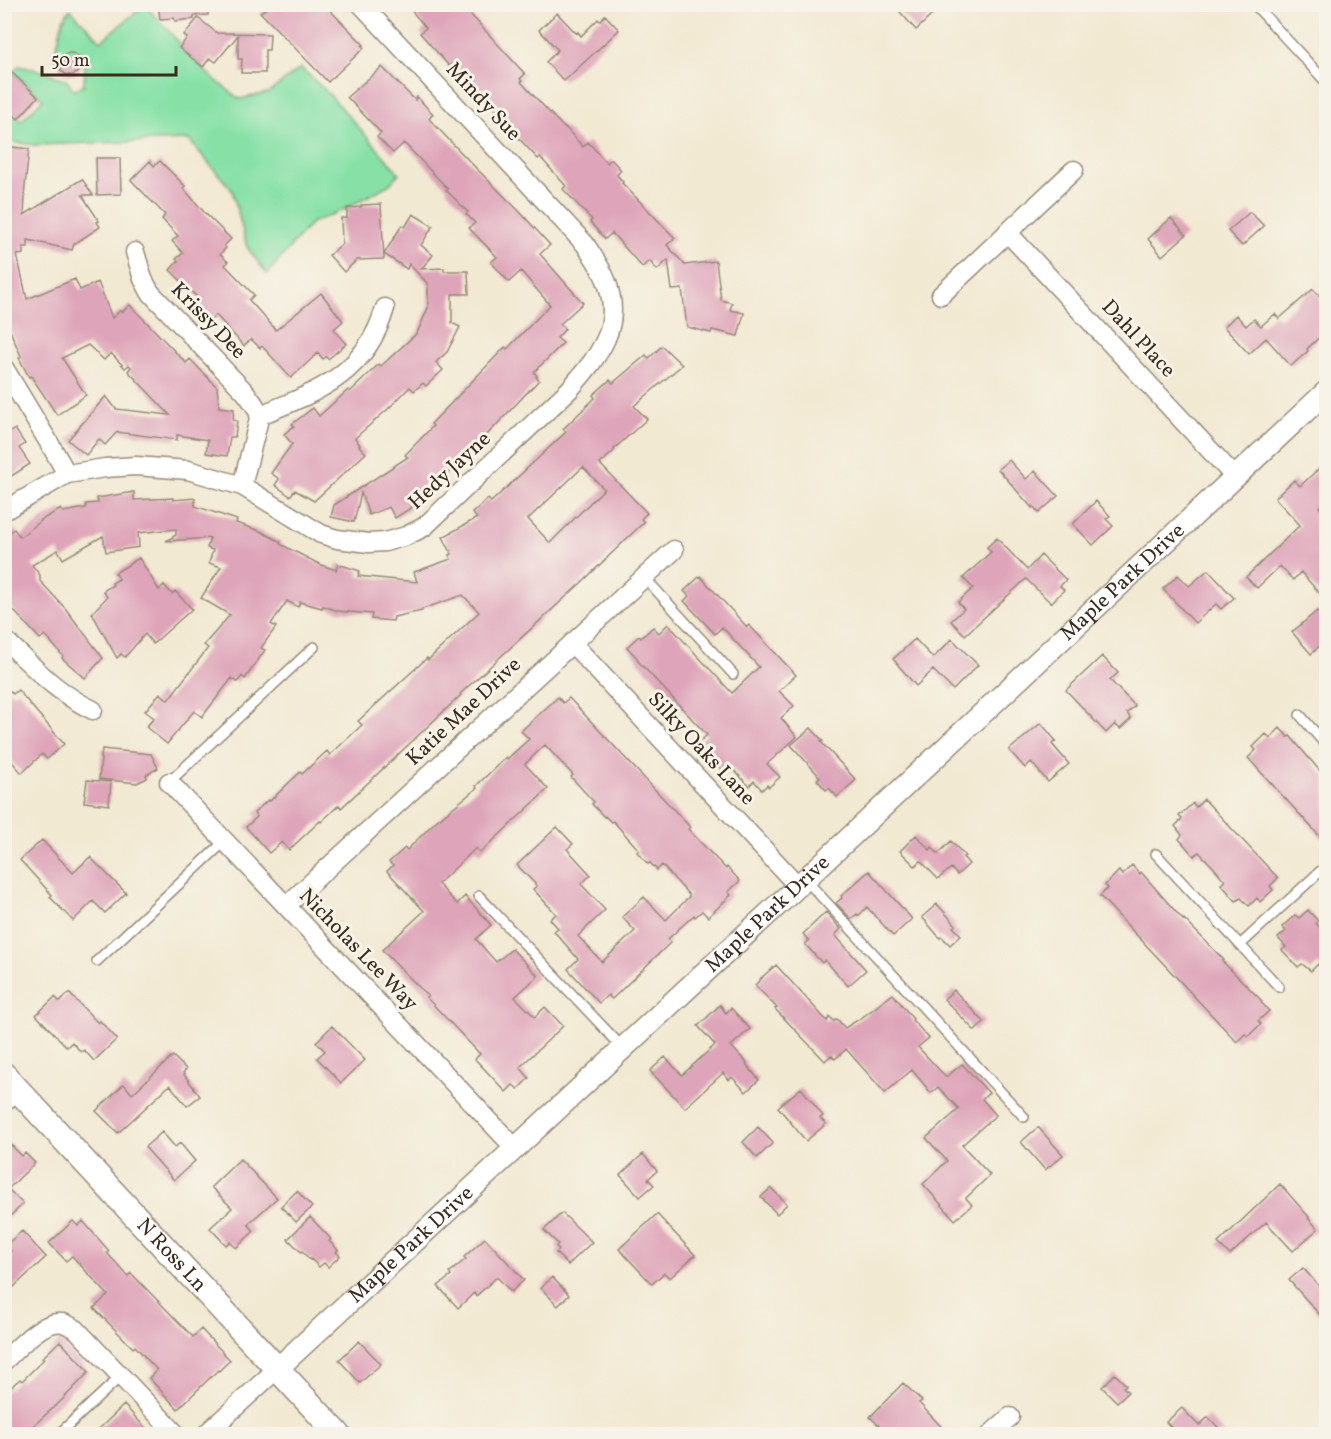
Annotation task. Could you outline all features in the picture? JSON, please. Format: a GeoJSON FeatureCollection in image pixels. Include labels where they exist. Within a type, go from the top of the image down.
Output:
{"type":"FeatureCollection","features":[{"type":"Feature","properties":{"kind":"main road","name":"N Ross Ln"},"geometry":{"type":"LineString","coordinates":[[9,1089],[338,1434]]}},
{"type":"Feature","properties":{"kind":"street","name":"Mindy Sue"},"geometry":{"type":"LineString","coordinates":[[362,4],[572,230]]}},
{"type":"Feature","properties":{"kind":"street"},"geometry":{"type":"LineString","coordinates":[[941,295],[1074,170]]}},
{"type":"Feature","properties":{"kind":"street","name":"Hedy Jayne"},"geometry":{"type":"LineString","coordinates":[[4,511],[67,474],[117,467],[163,467],[188,470],[242,486],[321,534],[337,539],[369,543],[385,542],[406,536],[424,527],[570,389],[587,368],[610,332],[613,315],[612,301],[606,280],[585,244],[572,230]]}},
{"type":"Feature","properties":{"kind":"street","name":"Dahl Place"},"geometry":{"type":"LineString","coordinates":[[1007,232],[1235,477]]}},
{"type":"Feature","properties":{"kind":"street","name":"Krissy Dee"},"geometry":{"type":"LineString","coordinates":[[135,252],[143,279],[150,292],[246,393],[260,416]]}},
{"type":"Feature","properties":{"kind":"street"},"geometry":{"type":"LineString","coordinates":[[242,486],[260,416],[332,382],[373,340],[386,308]]}},
{"type":"Feature","properties":{"kind":"street"},"geometry":{"type":"LineString","coordinates":[[4,368],[67,474]]}},
{"type":"Feature","properties":{"kind":"street","name":"Maple Park Drive"},"geometry":{"type":"LineString","coordinates":[[206,1434],[802,882],[1326,392]]}},
{"type":"Feature","properties":{"kind":"street","name":"Katie Mae Drive"},"geometry":{"type":"LineString","coordinates":[[286,906],[674,550]]}},
{"type":"Feature","properties":{"kind":"street"},"geometry":{"type":"LineString","coordinates":[[4,639],[54,687],[93,710]]}},
{"type":"Feature","properties":{"kind":"street","name":"Silky Oaks Lane"},"geometry":{"type":"LineString","coordinates":[[572,644],[802,882]]}},
{"type":"Feature","properties":{"kind":"street","name":"Nicholas Lee Way"},"geometry":{"type":"LineString","coordinates":[[169,782],[515,1148]]}},
{"type":"Feature","properties":{"kind":"street"},"geometry":{"type":"LineString","coordinates":[[4,1361],[34,1333],[49,1325],[62,1323],[76,1329],[176,1434]]}},
{"type":"Feature","properties":{"kind":"street"},"geometry":{"type":"LineString","coordinates":[[991,1434],[1010,1417]]}},
{"type":"Feature","properties":{"kind":"lane"},"geometry":{"type":"LineString","coordinates":[[1254,4],[1326,82]]}},
{"type":"Feature","properties":{"kind":"lane"},"geometry":{"type":"LineString","coordinates":[[644,577],[733,674]]}},
{"type":"Feature","properties":{"kind":"lane"},"geometry":{"type":"LineString","coordinates":[[169,782],[314,647]]}},
{"type":"Feature","properties":{"kind":"lane"},"geometry":{"type":"LineString","coordinates":[[1299,715],[1326,745]]}},
{"type":"Feature","properties":{"kind":"lane"},"geometry":{"type":"LineString","coordinates":[[97,961],[225,841]]}},
{"type":"Feature","properties":{"kind":"lane"},"geometry":{"type":"LineString","coordinates":[[1156,854],[1279,987]]}},
{"type":"Feature","properties":{"kind":"lane"},"geometry":{"type":"LineString","coordinates":[[1240,945],[1326,866]]}},
{"type":"Feature","properties":{"kind":"lane"},"geometry":{"type":"LineString","coordinates":[[802,882],[1024,1117]]}},
{"type":"Feature","properties":{"kind":"lane"},"geometry":{"type":"LineString","coordinates":[[479,896],[623,1048]]}},
{"type":"Feature","properties":{"kind":"lane"},"geometry":{"type":"LineString","coordinates":[[59,1434],[121,1376]]}},
{"type":"Feature","properties":{"kind":"green space"},"geometry":{"type":"Polygon","coordinates":[[[145,5],[207,73],[239,99],[268,93],[301,68],[329,94],[399,173],[390,184],[345,209],[311,223],[267,274],[247,247],[232,190],[189,140],[34,145],[5,141],[5,106],[21,121],[43,99],[12,72],[19,66],[66,80],[74,90],[84,85],[83,55],[73,53],[61,61],[54,58],[63,20],[70,9],[101,41],[145,5]]]}},
{"type":"Feature","properties":{"kind":"building"},"geometry":{"type":"Polygon","coordinates":[[[158,4],[208,4],[208,15],[175,21],[174,18],[160,19],[158,4]]]}},
{"type":"Feature","properties":{"kind":"building"},"geometry":{"type":"Polygon","coordinates":[[[274,4],[317,4],[321,9],[325,5],[364,45],[362,46],[364,48],[328,82],[260,12],[274,4]]]}},
{"type":"Feature","properties":{"kind":"building"},"geometry":{"type":"Polygon","coordinates":[[[406,4],[461,4],[525,74],[520,79],[521,82],[564,128],[583,147],[588,142],[607,163],[611,159],[621,170],[617,175],[622,183],[675,238],[667,245],[685,265],[716,261],[721,300],[732,303],[730,310],[744,313],[738,336],[687,327],[682,289],[672,290],[668,260],[657,270],[650,261],[642,267],[612,233],[605,239],[590,222],[592,220],[563,189],[566,186],[513,132],[515,130],[484,97],[486,95],[465,74],[462,76],[451,64],[449,66],[420,33],[426,28],[406,4]]]}},
{"type":"Feature","properties":{"kind":"building"},"geometry":{"type":"Polygon","coordinates":[[[893,4],[944,4],[916,30],[893,4]]]}},
{"type":"Feature","properties":{"kind":"building"},"geometry":{"type":"Polygon","coordinates":[[[557,13],[581,36],[605,15],[619,30],[564,81],[546,62],[558,50],[539,30],[557,13]]]}},
{"type":"Feature","properties":{"kind":"building"},"geometry":{"type":"Polygon","coordinates":[[[198,18],[217,33],[270,34],[269,50],[265,50],[265,73],[241,73],[242,59],[238,59],[238,35],[216,62],[210,58],[203,67],[179,48],[187,38],[184,35],[198,18]]]}},
{"type":"Feature","properties":{"kind":"building"},"geometry":{"type":"Polygon","coordinates":[[[70,53],[78,56],[81,64],[78,72],[70,75],[62,72],[59,64],[62,56],[70,53]]]}},
{"type":"Feature","properties":{"kind":"building"},"geometry":{"type":"Polygon","coordinates":[[[5,66],[38,97],[18,119],[4,106],[5,66]]]}},
{"type":"Feature","properties":{"kind":"building"},"geometry":{"type":"Polygon","coordinates":[[[382,67],[415,100],[417,97],[433,114],[429,119],[550,245],[540,254],[583,303],[560,324],[565,329],[557,338],[563,343],[534,372],[539,380],[437,485],[434,483],[411,508],[395,518],[389,507],[369,515],[361,493],[354,522],[331,517],[334,505],[408,457],[405,455],[433,426],[431,424],[505,347],[507,349],[550,305],[521,271],[509,282],[491,262],[497,257],[469,228],[475,223],[466,214],[468,212],[446,190],[448,189],[404,143],[393,153],[377,137],[381,133],[347,97],[382,67]]]}},
{"type":"Feature","properties":{"kind":"building"},"geometry":{"type":"Polygon","coordinates":[[[4,146],[29,149],[24,215],[82,179],[93,195],[82,195],[99,221],[97,222],[100,227],[74,244],[72,250],[28,240],[28,247],[23,247],[23,254],[17,255],[27,299],[75,279],[80,290],[98,282],[112,318],[130,305],[186,363],[190,359],[217,387],[219,407],[234,409],[233,420],[237,421],[235,437],[230,437],[227,456],[206,453],[208,440],[177,435],[177,440],[117,432],[105,445],[99,439],[86,455],[68,440],[106,396],[116,409],[170,415],[128,371],[131,367],[129,365],[125,368],[111,353],[104,360],[88,345],[62,358],[86,395],[57,415],[31,376],[29,377],[19,358],[21,356],[4,317],[4,146]]]}},
{"type":"Feature","properties":{"kind":"building"},"geometry":{"type":"Polygon","coordinates":[[[96,158],[120,158],[121,194],[97,195],[96,158]]]}},
{"type":"Feature","properties":{"kind":"building"},"geometry":{"type":"Polygon","coordinates":[[[150,161],[154,166],[160,161],[231,239],[220,254],[228,262],[225,265],[254,295],[249,300],[276,330],[321,293],[343,321],[334,329],[346,344],[328,359],[326,357],[323,359],[318,353],[291,378],[262,346],[260,348],[251,339],[244,346],[216,315],[209,322],[193,305],[199,299],[170,270],[178,261],[176,259],[183,253],[172,241],[178,236],[162,219],[165,215],[131,180],[150,161]]]}},
{"type":"Feature","properties":{"kind":"building"},"geometry":{"type":"Polygon","coordinates":[[[381,204],[384,259],[357,260],[344,272],[329,255],[342,244],[341,218],[347,218],[347,208],[381,204]]]}},
{"type":"Feature","properties":{"kind":"building"},"geometry":{"type":"Polygon","coordinates":[[[1250,212],[1264,226],[1242,246],[1228,231],[1250,212]]]}},
{"type":"Feature","properties":{"kind":"building"},"geometry":{"type":"Polygon","coordinates":[[[413,214],[433,226],[421,245],[433,255],[421,269],[444,268],[444,271],[468,271],[469,294],[452,294],[452,323],[460,327],[447,352],[436,362],[443,370],[426,386],[423,383],[414,391],[410,387],[355,438],[366,453],[314,501],[295,490],[290,496],[275,485],[279,479],[271,473],[292,444],[284,434],[294,426],[292,424],[313,408],[319,416],[348,390],[349,392],[352,390],[379,364],[381,366],[417,333],[428,308],[428,284],[409,264],[407,269],[384,254],[402,225],[405,227],[413,214]]]}},
{"type":"Feature","properties":{"kind":"building"},"geometry":{"type":"Polygon","coordinates":[[[1171,218],[1186,235],[1162,256],[1148,239],[1171,218]]]}},
{"type":"Feature","properties":{"kind":"building"},"geometry":{"type":"Polygon","coordinates":[[[1313,289],[1326,303],[1326,331],[1291,366],[1266,338],[1249,354],[1224,327],[1236,315],[1246,326],[1254,319],[1261,326],[1275,314],[1279,319],[1313,289]]]}},
{"type":"Feature","properties":{"kind":"building"},"geometry":{"type":"Polygon","coordinates":[[[662,346],[682,365],[634,406],[647,419],[600,464],[647,513],[641,519],[644,522],[341,808],[339,805],[289,850],[282,842],[269,853],[246,827],[257,817],[254,813],[327,751],[330,755],[362,725],[358,721],[479,612],[463,595],[422,609],[422,611],[394,617],[393,621],[371,619],[372,614],[338,611],[300,602],[298,607],[287,601],[271,624],[276,627],[261,648],[265,650],[245,679],[242,676],[237,682],[232,678],[202,717],[194,711],[167,744],[146,727],[154,718],[145,711],[160,693],[168,700],[208,648],[204,645],[230,615],[201,598],[221,567],[209,563],[213,550],[207,548],[210,538],[166,541],[176,535],[176,529],[138,533],[139,547],[106,552],[103,536],[63,559],[58,550],[32,565],[40,575],[40,581],[65,608],[103,658],[85,678],[62,658],[63,656],[45,635],[40,639],[4,600],[4,536],[14,529],[20,537],[41,520],[61,509],[63,512],[86,508],[86,504],[98,503],[97,498],[134,492],[134,500],[195,498],[195,506],[237,520],[236,523],[260,531],[281,542],[280,544],[336,570],[338,564],[360,571],[358,576],[417,582],[414,572],[451,559],[449,555],[452,554],[443,537],[477,518],[472,513],[488,499],[491,502],[566,432],[563,429],[595,398],[593,395],[610,380],[613,383],[646,355],[649,358],[662,346]],[[583,467],[528,519],[550,543],[604,489],[583,467]]]}},
{"type":"Feature","properties":{"kind":"building"},"geometry":{"type":"Polygon","coordinates":[[[4,426],[9,433],[15,429],[25,444],[19,448],[30,464],[10,477],[4,469],[4,426]]]}},
{"type":"Feature","properties":{"kind":"building"},"geometry":{"type":"Polygon","coordinates":[[[1009,460],[1026,479],[1035,471],[1058,496],[1039,513],[998,469],[1009,460]]]}},
{"type":"Feature","properties":{"kind":"building"},"geometry":{"type":"Polygon","coordinates":[[[1326,462],[1326,500],[1319,507],[1326,516],[1326,601],[1301,572],[1293,580],[1280,566],[1257,588],[1246,577],[1300,525],[1275,498],[1294,480],[1300,486],[1326,462]]]}},
{"type":"Feature","properties":{"kind":"building"},"geometry":{"type":"Polygon","coordinates":[[[1096,501],[1110,516],[1106,519],[1113,526],[1093,545],[1073,524],[1096,501]]]}},
{"type":"Feature","properties":{"kind":"building"},"geometry":{"type":"Polygon","coordinates":[[[997,538],[1027,570],[1041,555],[1066,580],[1060,586],[1064,590],[1051,603],[1026,579],[965,635],[951,621],[964,609],[958,602],[973,588],[963,578],[991,552],[987,547],[997,538]]]}},
{"type":"Feature","properties":{"kind":"building"},"geometry":{"type":"Polygon","coordinates":[[[139,558],[159,590],[164,585],[172,594],[175,591],[192,609],[153,644],[145,634],[125,657],[121,654],[117,658],[92,613],[107,597],[103,591],[119,579],[115,573],[139,558]]]}},
{"type":"Feature","properties":{"kind":"building"},"geometry":{"type":"Polygon","coordinates":[[[1208,570],[1234,598],[1221,609],[1216,604],[1195,623],[1163,589],[1178,575],[1189,586],[1208,570]]]}},
{"type":"Feature","properties":{"kind":"building"},"geometry":{"type":"Polygon","coordinates":[[[700,576],[796,675],[779,691],[794,706],[781,718],[797,737],[767,764],[780,777],[762,790],[754,781],[749,786],[729,765],[722,770],[698,743],[707,735],[627,647],[653,627],[659,633],[668,624],[732,693],[759,667],[722,627],[715,634],[684,601],[689,596],[684,591],[700,576]]]}},
{"type":"Feature","properties":{"kind":"building"},"geometry":{"type":"Polygon","coordinates":[[[1317,611],[1326,621],[1326,640],[1311,654],[1292,632],[1317,611]]]}},
{"type":"Feature","properties":{"kind":"building"},"geometry":{"type":"Polygon","coordinates":[[[915,639],[933,658],[952,639],[978,665],[953,690],[933,670],[916,686],[893,659],[915,639]]]}},
{"type":"Feature","properties":{"kind":"building"},"geometry":{"type":"Polygon","coordinates":[[[1102,656],[1118,673],[1110,680],[1135,706],[1127,713],[1131,719],[1120,729],[1115,724],[1106,733],[1066,690],[1102,656]]]}},
{"type":"Feature","properties":{"kind":"building"},"geometry":{"type":"Polygon","coordinates":[[[4,685],[13,694],[18,690],[64,744],[47,759],[42,754],[22,773],[4,753],[4,685]]]}},
{"type":"Feature","properties":{"kind":"building"},"geometry":{"type":"Polygon","coordinates":[[[558,697],[563,703],[569,698],[690,827],[688,829],[740,881],[728,892],[731,895],[708,917],[702,911],[695,917],[694,915],[668,939],[671,942],[612,999],[608,995],[599,1003],[568,969],[578,959],[554,931],[558,928],[550,919],[556,914],[533,889],[537,886],[517,865],[557,827],[573,844],[567,849],[591,875],[581,884],[605,910],[578,936],[602,962],[635,931],[622,917],[644,897],[666,920],[689,895],[662,865],[657,870],[650,863],[648,864],[637,852],[639,850],[613,821],[604,817],[592,804],[594,802],[571,777],[573,775],[545,745],[525,764],[548,789],[480,853],[476,848],[438,884],[457,904],[465,896],[491,925],[476,939],[496,962],[512,949],[538,976],[515,997],[535,1017],[545,1007],[563,1026],[520,1067],[529,1078],[518,1089],[513,1085],[506,1092],[475,1059],[480,1054],[426,997],[428,996],[382,950],[424,911],[387,871],[393,866],[389,862],[405,848],[407,850],[435,822],[477,788],[476,786],[506,757],[507,759],[529,739],[521,731],[558,697]]]}},
{"type":"Feature","properties":{"kind":"building"},"geometry":{"type":"Polygon","coordinates":[[[1041,723],[1056,741],[1052,744],[1069,764],[1048,782],[1031,762],[1025,768],[1009,750],[1041,723]]]}},
{"type":"Feature","properties":{"kind":"building"},"geometry":{"type":"Polygon","coordinates":[[[811,728],[856,780],[837,797],[817,780],[820,777],[791,745],[811,728]]]}},
{"type":"Feature","properties":{"kind":"building"},"geometry":{"type":"Polygon","coordinates":[[[1280,728],[1288,737],[1290,736],[1326,778],[1326,843],[1248,758],[1256,750],[1253,747],[1266,734],[1270,738],[1280,728]]]}},
{"type":"Feature","properties":{"kind":"building"},"geometry":{"type":"Polygon","coordinates":[[[102,749],[151,754],[158,768],[137,783],[99,779],[102,749]]]}},
{"type":"Feature","properties":{"kind":"building"},"geometry":{"type":"Polygon","coordinates":[[[87,780],[111,782],[109,805],[84,802],[87,780]]]}},
{"type":"Feature","properties":{"kind":"building"},"geometry":{"type":"Polygon","coordinates":[[[1204,799],[1278,878],[1270,886],[1273,890],[1260,902],[1257,898],[1249,906],[1241,898],[1236,901],[1221,884],[1225,881],[1215,869],[1199,852],[1194,856],[1179,839],[1182,835],[1175,826],[1182,819],[1179,816],[1193,803],[1196,807],[1204,799]]]}},
{"type":"Feature","properties":{"kind":"building"},"geometry":{"type":"Polygon","coordinates":[[[916,835],[930,850],[932,847],[938,854],[951,841],[969,864],[957,875],[951,868],[938,879],[921,861],[915,866],[900,851],[916,835]]]}},
{"type":"Feature","properties":{"kind":"building"},"geometry":{"type":"Polygon","coordinates":[[[42,840],[73,873],[90,857],[126,893],[105,913],[93,901],[73,921],[20,860],[42,840]]]}},
{"type":"Feature","properties":{"kind":"building"},"geometry":{"type":"Polygon","coordinates":[[[1132,865],[1224,960],[1222,961],[1269,1011],[1258,1021],[1261,1024],[1248,1036],[1245,1034],[1237,1042],[1100,896],[1108,888],[1105,885],[1119,871],[1122,875],[1132,865]]]}},
{"type":"Feature","properties":{"kind":"building"},"geometry":{"type":"Polygon","coordinates":[[[869,871],[912,919],[893,936],[867,907],[851,919],[836,903],[869,871]]]}},
{"type":"Feature","properties":{"kind":"building"},"geometry":{"type":"Polygon","coordinates":[[[937,904],[956,925],[953,927],[961,935],[950,945],[942,937],[940,938],[922,917],[937,904]]]}},
{"type":"Feature","properties":{"kind":"building"},"geometry":{"type":"Polygon","coordinates":[[[1308,910],[1326,934],[1326,974],[1318,964],[1311,971],[1302,964],[1298,967],[1282,950],[1286,947],[1278,938],[1286,931],[1282,927],[1295,915],[1299,918],[1308,910]]]}},
{"type":"Feature","properties":{"kind":"building"},"geometry":{"type":"Polygon","coordinates":[[[826,912],[841,929],[835,935],[866,970],[848,986],[825,960],[822,963],[805,944],[809,941],[803,934],[826,912]]]}},
{"type":"Feature","properties":{"kind":"building"},"geometry":{"type":"Polygon","coordinates":[[[776,965],[827,1021],[830,1017],[834,1021],[837,1019],[845,1028],[893,994],[929,1038],[918,1047],[946,1077],[962,1064],[989,1093],[982,1099],[996,1115],[962,1145],[990,1175],[966,1198],[972,1205],[955,1220],[923,1184],[947,1161],[926,1138],[959,1109],[938,1087],[931,1093],[912,1070],[885,1093],[846,1049],[835,1059],[831,1055],[825,1061],[755,985],[776,965]]]}},
{"type":"Feature","properties":{"kind":"building"},"geometry":{"type":"Polygon","coordinates":[[[954,990],[984,1022],[975,1031],[944,999],[954,990]]]}},
{"type":"Feature","properties":{"kind":"building"},"geometry":{"type":"Polygon","coordinates":[[[69,993],[117,1039],[94,1061],[72,1042],[67,1047],[36,1015],[55,997],[60,1002],[69,993]]]}},
{"type":"Feature","properties":{"kind":"building"},"geometry":{"type":"Polygon","coordinates":[[[720,1005],[726,1013],[731,1008],[750,1029],[731,1046],[759,1080],[746,1092],[732,1077],[729,1080],[723,1073],[685,1108],[650,1071],[665,1057],[682,1075],[715,1045],[698,1026],[720,1005]]]}},
{"type":"Feature","properties":{"kind":"building"},"geometry":{"type":"Polygon","coordinates":[[[332,1026],[365,1060],[341,1083],[317,1058],[325,1051],[316,1042],[332,1026]]]}},
{"type":"Feature","properties":{"kind":"building"},"geometry":{"type":"Polygon","coordinates":[[[173,1056],[186,1069],[183,1073],[200,1096],[187,1106],[170,1085],[118,1133],[96,1111],[124,1084],[132,1094],[173,1056]]]}},
{"type":"Feature","properties":{"kind":"building"},"geometry":{"type":"Polygon","coordinates":[[[801,1088],[823,1116],[820,1118],[826,1124],[806,1141],[778,1107],[801,1088]]]}},
{"type":"Feature","properties":{"kind":"building"},"geometry":{"type":"Polygon","coordinates":[[[758,1127],[773,1143],[757,1158],[743,1142],[758,1127]]]}},
{"type":"Feature","properties":{"kind":"building"},"geometry":{"type":"Polygon","coordinates":[[[1038,1127],[1063,1155],[1045,1170],[1021,1142],[1038,1127]]]}},
{"type":"Feature","properties":{"kind":"building"},"geometry":{"type":"Polygon","coordinates":[[[162,1132],[175,1147],[180,1143],[195,1161],[174,1180],[145,1147],[162,1132]]]}},
{"type":"Feature","properties":{"kind":"building"},"geometry":{"type":"Polygon","coordinates":[[[4,1138],[22,1156],[25,1153],[35,1163],[8,1189],[23,1204],[4,1222],[4,1138]]]}},
{"type":"Feature","properties":{"kind":"building"},"geometry":{"type":"Polygon","coordinates":[[[643,1154],[657,1171],[648,1179],[654,1185],[640,1197],[620,1175],[643,1154]]]}},
{"type":"Feature","properties":{"kind":"building"},"geometry":{"type":"Polygon","coordinates":[[[240,1159],[277,1198],[248,1224],[254,1231],[236,1248],[230,1242],[226,1245],[210,1228],[232,1208],[211,1187],[240,1159]]]}},
{"type":"Feature","properties":{"kind":"building"},"geometry":{"type":"Polygon","coordinates":[[[1280,1184],[1318,1229],[1293,1251],[1266,1222],[1230,1255],[1218,1243],[1280,1184]]]}},
{"type":"Feature","properties":{"kind":"building"},"geometry":{"type":"Polygon","coordinates":[[[771,1188],[787,1204],[777,1214],[761,1197],[771,1188]]]}},
{"type":"Feature","properties":{"kind":"building"},"geometry":{"type":"Polygon","coordinates":[[[297,1191],[312,1207],[296,1222],[281,1206],[297,1191]]]}},
{"type":"Feature","properties":{"kind":"building"},"geometry":{"type":"Polygon","coordinates":[[[562,1213],[592,1242],[568,1265],[556,1253],[559,1250],[556,1246],[558,1244],[544,1230],[562,1213]]]}},
{"type":"Feature","properties":{"kind":"building"},"geometry":{"type":"Polygon","coordinates":[[[657,1214],[695,1255],[670,1278],[664,1273],[652,1284],[619,1249],[657,1214]]]}},
{"type":"Feature","properties":{"kind":"building"},"geometry":{"type":"Polygon","coordinates":[[[310,1217],[338,1250],[336,1252],[340,1256],[328,1267],[324,1263],[319,1267],[288,1239],[310,1217]]]}},
{"type":"Feature","properties":{"kind":"building"},"geometry":{"type":"Polygon","coordinates":[[[73,1221],[78,1226],[83,1221],[128,1276],[131,1273],[193,1337],[201,1329],[230,1360],[178,1409],[149,1378],[157,1370],[94,1308],[108,1295],[72,1256],[66,1261],[49,1243],[73,1221]]]}},
{"type":"Feature","properties":{"kind":"building"},"geometry":{"type":"Polygon","coordinates":[[[22,1231],[46,1257],[4,1296],[4,1257],[11,1251],[6,1245],[22,1231]]]}},
{"type":"Feature","properties":{"kind":"building"},"geometry":{"type":"Polygon","coordinates":[[[485,1238],[524,1280],[511,1292],[497,1277],[476,1296],[474,1293],[458,1308],[438,1286],[451,1276],[449,1273],[466,1259],[464,1257],[485,1238]]]}},
{"type":"Feature","properties":{"kind":"building"},"geometry":{"type":"Polygon","coordinates":[[[1303,1268],[1326,1294],[1326,1322],[1289,1280],[1303,1268]]]}},
{"type":"Feature","properties":{"kind":"building"},"geometry":{"type":"Polygon","coordinates":[[[552,1277],[569,1295],[558,1306],[541,1288],[552,1277]]]}},
{"type":"Feature","properties":{"kind":"building"},"geometry":{"type":"Polygon","coordinates":[[[60,1341],[89,1372],[24,1434],[4,1434],[4,1393],[20,1379],[22,1381],[60,1341]]]}},
{"type":"Feature","properties":{"kind":"building"},"geometry":{"type":"Polygon","coordinates":[[[359,1341],[381,1364],[360,1383],[339,1360],[359,1341]]]}},
{"type":"Feature","properties":{"kind":"building"},"geometry":{"type":"Polygon","coordinates":[[[1115,1374],[1126,1385],[1123,1387],[1128,1392],[1117,1402],[1102,1387],[1115,1374]]]}},
{"type":"Feature","properties":{"kind":"building"},"geometry":{"type":"Polygon","coordinates":[[[903,1383],[922,1401],[919,1403],[948,1434],[888,1434],[870,1417],[903,1383]]]}},
{"type":"Feature","properties":{"kind":"building"},"geometry":{"type":"Polygon","coordinates":[[[124,1405],[151,1434],[94,1434],[102,1426],[124,1405]]]}},
{"type":"Feature","properties":{"kind":"building"},"geometry":{"type":"Polygon","coordinates":[[[1182,1408],[1199,1426],[1208,1417],[1225,1434],[1178,1434],[1166,1422],[1182,1408]]]}}]}
